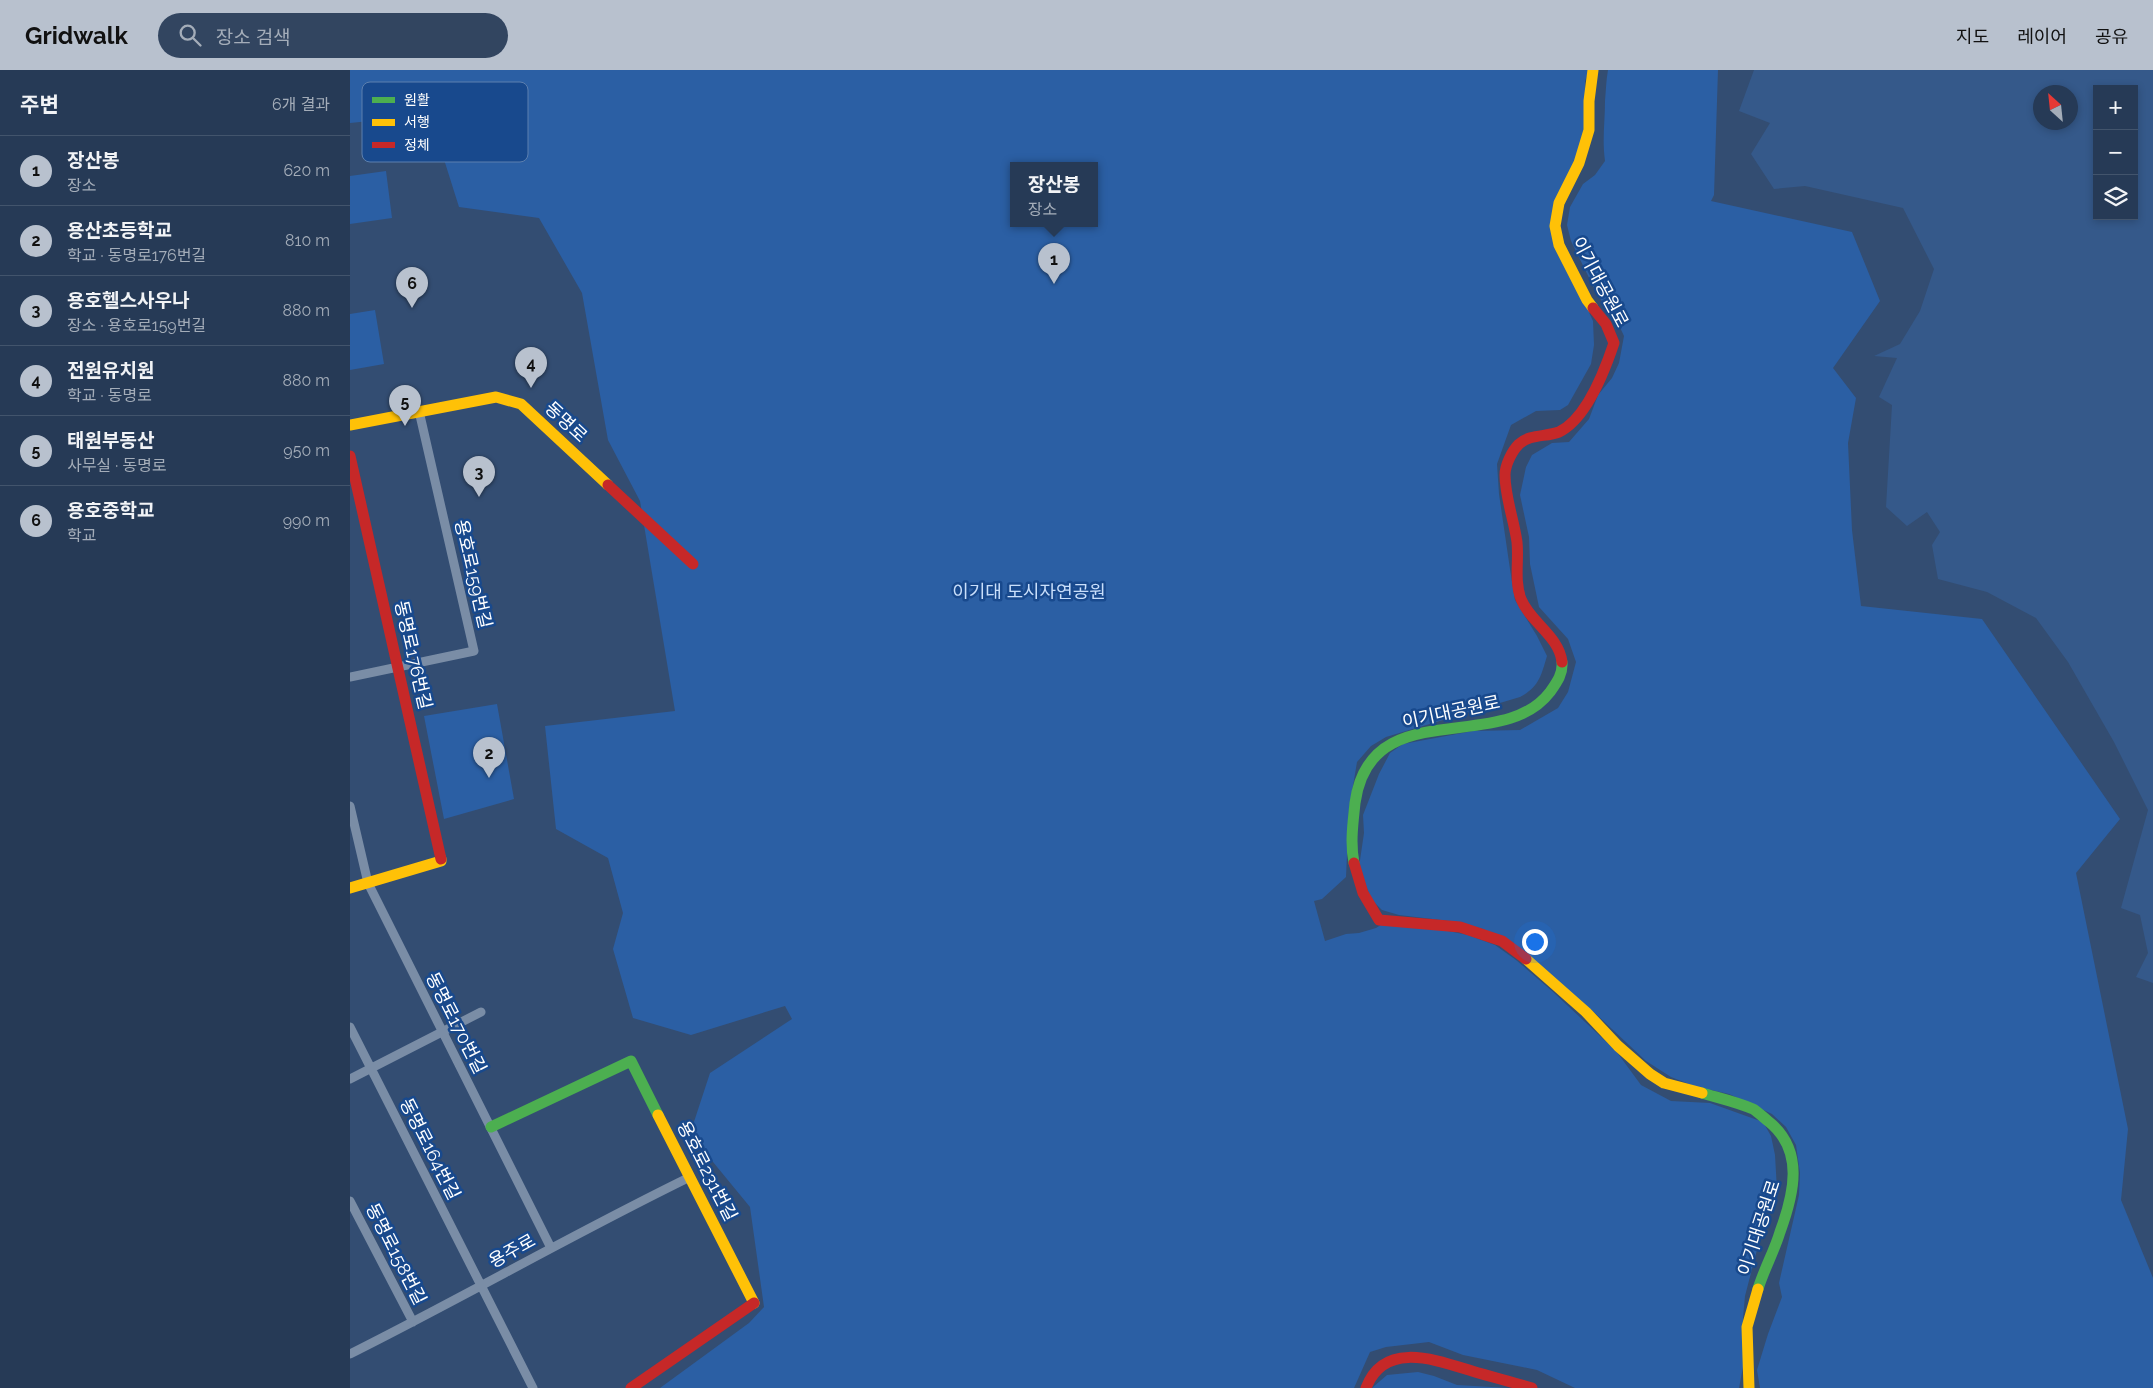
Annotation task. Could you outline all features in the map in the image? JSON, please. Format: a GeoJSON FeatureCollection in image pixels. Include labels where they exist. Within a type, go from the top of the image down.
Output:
{"type":"FeatureCollection","features":[{"type":"Feature","properties":{"kind":"street","name":"이기대공원로"},"geometry":{"type":"LineString","coordinates":[[1593,70],[1589,101],[1589,130],[1579,163],[1559,203],[1554,226],[1563,253],[1587,300],[1606,324],[1614,343],[1606,365],[1579,413],[1563,430],[1523,440],[1512,453],[1505,472],[1517,547],[1521,598],[1540,628],[1554,640],[1562,654],[1564,666],[1559,680],[1550,695],[1526,713],[1499,720],[1415,735],[1390,744],[1376,752],[1363,771],[1359,783],[1351,834],[1350,854],[1361,891],[1379,920],[1460,927],[1502,941],[1525,958],[1586,1012],[1618,1046],[1650,1074],[1664,1083],[1724,1099],[1754,1110],[1777,1128],[1787,1142],[1792,1156],[1794,1178],[1791,1197],[1780,1234],[1763,1272],[1747,1327],[1749,1388]]}},
{"type":"Feature","properties":{"kind":"street","name":"동명로"},"geometry":{"type":"LineString","coordinates":[[350,425],[496,397],[521,404],[694,564]]}},
{"type":"Feature","properties":{"kind":"street","name":"용호로159번길"},"geometry":{"type":"LineString","coordinates":[[350,677],[474,651],[419,411]]}},
{"type":"Feature","properties":{"kind":"street","name":"동명로176번길"},"geometry":{"type":"LineString","coordinates":[[350,456],[441,861],[368,883]]}},
{"type":"Feature","properties":{"kind":"street","name":"동명로170번길"},"geometry":{"type":"LineString","coordinates":[[350,806],[368,883],[550,1248]]}},
{"type":"Feature","properties":{"kind":"street"},"geometry":{"type":"LineString","coordinates":[[350,888],[368,883]]}},
{"type":"Feature","properties":{"kind":"street"},"geometry":{"type":"LineString","coordinates":[[350,1079],[481,1012]]}},
{"type":"Feature","properties":{"kind":"street","name":"동명로164번길"},"geometry":{"type":"LineString","coordinates":[[350,1027],[533,1388]]}},
{"type":"Feature","properties":{"kind":"street","name":"용호로231번길"},"geometry":{"type":"LineString","coordinates":[[490,1127],[631,1061],[754,1303],[631,1388]]}},
{"type":"Feature","properties":{"kind":"street","name":"용주로"},"geometry":{"type":"LineString","coordinates":[[350,1354],[481,1287],[550,1248],[690,1177]]}},
{"type":"Feature","properties":{"kind":"street","name":"동명로158번길"},"geometry":{"type":"LineString","coordinates":[[350,1201],[413,1322]]}},
{"type":"Feature","properties":{"kind":"street"},"geometry":{"type":"LineString","coordinates":[[1366,1388],[1368,1382],[1382,1367],[1395,1358],[1414,1356],[1439,1361],[1532,1388]]}},
{"type":"Feature","properties":{"kind":"green space","name":"이기대 도시자연공원"},"geometry":{"type":"Polygon","coordinates":[[[350,70],[1589,70],[1585,81],[1585,135],[1552,232],[1593,321],[1594,345],[1591,364],[1568,405],[1560,410],[1536,411],[1511,425],[1497,464],[1499,494],[1515,600],[1547,656],[1543,669],[1535,685],[1520,697],[1386,737],[1371,746],[1357,762],[1349,810],[1346,877],[1322,899],[1314,901],[1325,941],[1346,934],[1359,933],[1376,928],[1384,923],[1438,929],[1468,935],[1495,945],[1516,960],[1552,991],[1616,1051],[1641,1085],[1671,1101],[1710,1103],[1763,1122],[1771,1136],[1775,1155],[1777,1190],[1761,1223],[1757,1250],[1745,1296],[1743,1367],[1739,1388],[1575,1388],[1537,1370],[1463,1355],[1429,1342],[1386,1347],[1370,1352],[1354,1388],[660,1388],[749,1323],[764,1307],[750,1207],[690,1134],[710,1073],[792,1019],[785,1006],[691,1035],[633,1018],[613,949],[623,913],[608,858],[556,829],[545,726],[675,711],[640,501],[608,440],[582,293],[539,218],[459,207],[445,162],[528,162],[528,82],[362,82],[362,122],[350,123],[350,70]]]}},
{"type":"Feature","properties":{"kind":"green space"},"geometry":{"type":"Polygon","coordinates":[[[1608,70],[1718,70],[1714,195],[1711,201],[1852,232],[1880,301],[1833,368],[1856,398],[1848,443],[1852,530],[1861,606],[1982,619],[2120,819],[2076,873],[2128,1129],[2121,1200],[2153,1278],[2153,1388],[1760,1388],[1757,1370],[1782,1297],[1779,1283],[1799,1195],[1800,1173],[1796,1145],[1786,1127],[1772,1114],[1751,1104],[1729,1094],[1694,1086],[1671,1077],[1646,1061],[1525,952],[1483,929],[1457,922],[1399,915],[1382,910],[1371,899],[1359,867],[1364,833],[1363,815],[1379,774],[1390,753],[1403,744],[1473,731],[1520,730],[1558,708],[1568,692],[1576,662],[1568,639],[1539,607],[1530,564],[1529,537],[1520,495],[1526,467],[1532,455],[1552,443],[1569,442],[1589,419],[1598,395],[1612,378],[1619,363],[1624,336],[1617,321],[1598,296],[1571,241],[1567,225],[1570,207],[1583,184],[1595,175],[1605,161],[1604,131],[1608,70]]]}},
{"type":"Feature","properties":{"kind":"green space"},"geometry":{"type":"Polygon","coordinates":[[[386,171],[392,218],[350,224],[350,176],[386,171]]]}},
{"type":"Feature","properties":{"kind":"green space"},"geometry":{"type":"Polygon","coordinates":[[[375,310],[384,364],[350,370],[350,314],[375,310]]]}},
{"type":"Feature","properties":{"kind":"green space"},"geometry":{"type":"Polygon","coordinates":[[[497,704],[514,799],[444,819],[424,716],[497,704]]]}},
{"type":"Feature","properties":{"kind":"green space"},"geometry":{"type":"Polygon","coordinates":[[[1418,1372],[1457,1385],[1509,1388],[1372,1388],[1387,1375],[1418,1372]]]}},
{"type":"Feature","properties":{"kind":"shaded area"},"geometry":{"type":"Polygon","coordinates":[[[1754,70],[2153,70],[2153,983],[2136,977],[2148,953],[2140,915],[2121,908],[2148,810],[2114,742],[2068,662],[2036,618],[1987,592],[1938,579],[1932,545],[1940,532],[1927,512],[1907,526],[1886,507],[1892,405],[1879,397],[1897,358],[1874,356],[1900,344],[1920,311],[1934,269],[1903,208],[1805,186],[1774,189],[1751,154],[1770,123],[1739,111],[1754,70]]]}},
{"type":"Feature","properties":{"kind":"traffic: fast"},"geometry":{"type":"LineString","coordinates":[[1354,863],[1352,840],[1355,803],[1366,769],[1385,748],[1411,736],[1501,721],[1528,711],[1553,688],[1560,674],[1562,662]]}},
{"type":"Feature","properties":{"kind":"traffic: fast"},"geometry":{"type":"LineString","coordinates":[[491,1127],[631,1061],[658,1115]]}},
{"type":"Feature","properties":{"kind":"traffic: fast"},"geometry":{"type":"LineString","coordinates":[[1702,1093],[1753,1109],[1780,1133],[1792,1159],[1792,1188],[1789,1203],[1778,1239],[1758,1289]]}},
{"type":"Feature","properties":{"kind":"traffic: slow"},"geometry":{"type":"LineString","coordinates":[[1593,70],[1589,101],[1589,130],[1579,163],[1559,203],[1555,226],[1559,245],[1593,308]]}},
{"type":"Feature","properties":{"kind":"traffic: slow"},"geometry":{"type":"LineString","coordinates":[[350,425],[496,397],[521,404],[608,485]]}},
{"type":"Feature","properties":{"kind":"traffic: slow"},"geometry":{"type":"LineString","coordinates":[[350,888],[441,861],[441,859]]}},
{"type":"Feature","properties":{"kind":"traffic: slow"},"geometry":{"type":"LineString","coordinates":[[1526,959],[1586,1012],[1618,1046],[1650,1074],[1664,1083],[1702,1093]]}},
{"type":"Feature","properties":{"kind":"traffic: slow"},"geometry":{"type":"LineString","coordinates":[[658,1115],[754,1303]]}},
{"type":"Feature","properties":{"kind":"traffic: slow"},"geometry":{"type":"LineString","coordinates":[[1749,1388],[1747,1327],[1758,1289]]}},
{"type":"Feature","properties":{"kind":"traffic: jam"},"geometry":{"type":"LineString","coordinates":[[1562,662],[1556,644],[1531,615],[1521,599],[1517,578],[1517,542],[1506,492],[1505,471],[1509,458],[1519,444],[1533,437],[1554,434],[1569,426],[1593,393],[1614,343],[1606,324],[1593,308]]}},
{"type":"Feature","properties":{"kind":"traffic: jam"},"geometry":{"type":"LineString","coordinates":[[350,456],[441,859]]}},
{"type":"Feature","properties":{"kind":"traffic: jam"},"geometry":{"type":"LineString","coordinates":[[608,485],[693,564]]}},
{"type":"Feature","properties":{"kind":"traffic: jam"},"geometry":{"type":"LineString","coordinates":[[1354,863],[1363,893],[1379,920],[1460,927],[1502,941],[1526,959]]}},
{"type":"Feature","properties":{"kind":"traffic: jam"},"geometry":{"type":"LineString","coordinates":[[631,1388],[754,1303]]}},
{"type":"Feature","properties":{"kind":"traffic: jam"},"geometry":{"type":"LineString","coordinates":[[1366,1388],[1374,1373],[1385,1364],[1398,1359],[1412,1357],[1443,1362],[1532,1388]]}},
{"type":"Feature","properties":{"kind":"place","name":"장산봉"},"geometry":{"type":"Point","coordinates":[1054,284]}},
{"type":"Feature","properties":{"kind":"place","name":"용호중학교"},"geometry":{"type":"Point","coordinates":[412,308]}},
{"type":"Feature","properties":{"kind":"place","name":"전원유치원"},"geometry":{"type":"Point","coordinates":[531,388]}},
{"type":"Feature","properties":{"kind":"place","name":"태원부동산"},"geometry":{"type":"Point","coordinates":[405,426]}},
{"type":"Feature","properties":{"kind":"place","name":"용호헬스사우나"},"geometry":{"type":"Point","coordinates":[479,497]}},
{"type":"Feature","properties":{"kind":"place","name":"용산초등학교"},"geometry":{"type":"Point","coordinates":[489,778]}}]}
